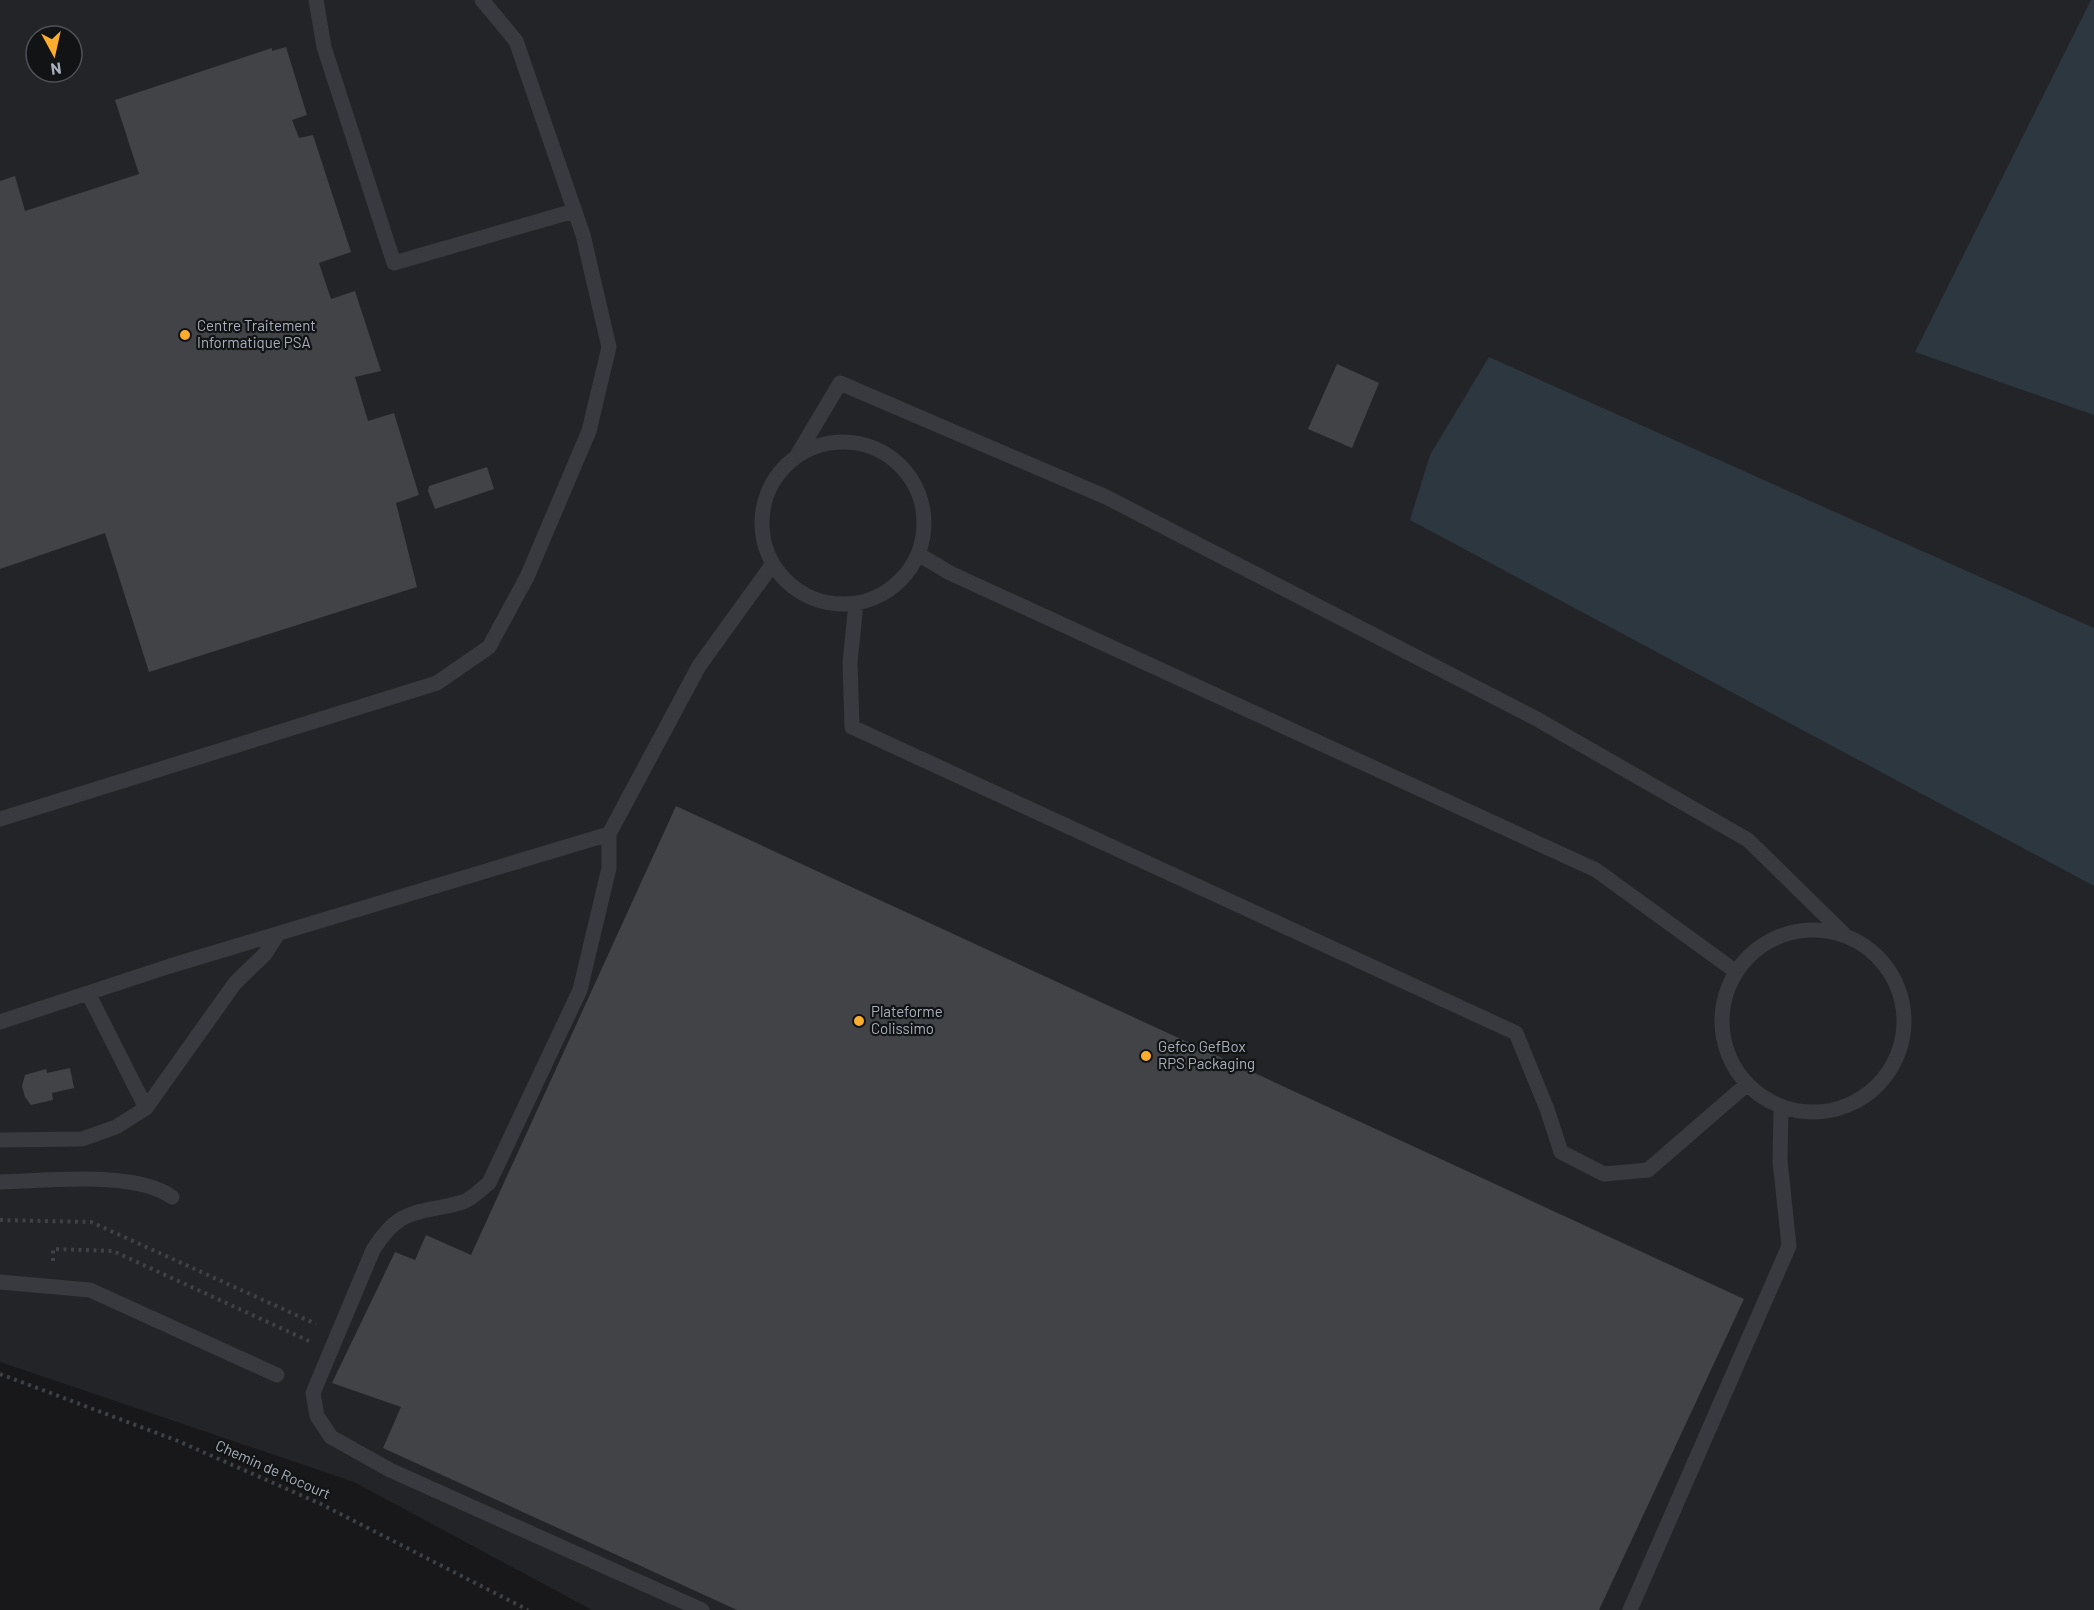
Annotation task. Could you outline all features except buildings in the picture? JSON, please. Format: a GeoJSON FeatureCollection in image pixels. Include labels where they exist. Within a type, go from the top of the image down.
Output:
{"type":"FeatureCollection","features":[{"type":"Feature","properties":{"kind":"lane"},"geometry":{"type":"LineString","coordinates":[[316,0],[324,47],[394,263],[574,211]]}},
{"type":"Feature","properties":{"kind":"lane"},"geometry":{"type":"LineString","coordinates":[[0,819],[437,683],[489,647],[527,577],[589,431],[609,347],[583,235],[516,41],[482,0]]}},
{"type":"Feature","properties":{"kind":"lane"},"geometry":{"type":"LineString","coordinates":[[796,457],[823,444],[853,442],[882,452],[905,470],[920,496],[924,525],[918,554],[904,578],[882,595],[856,604],[824,603],[794,589],[772,565],[762,537],[763,506],[775,478],[796,457],[840,383],[1063,478],[1535,718],[1748,840],[1845,934],[1879,956],[1900,992],[1905,1032],[1890,1071],[1861,1100],[1822,1113],[1781,1108],[1746,1085],[1725,1050],[1721,1009],[1735,971],[1765,942],[1803,929],[1845,934]]}},
{"type":"Feature","properties":{"kind":"lane"},"geometry":{"type":"LineString","coordinates":[[918,554],[950,573],[1596,870],[1735,971]]}},
{"type":"Feature","properties":{"kind":"lane"},"geometry":{"type":"LineString","coordinates":[[702,1610],[390,1470],[331,1437],[317,1416],[313,1393],[336,1333],[373,1250],[385,1232],[399,1219],[425,1209],[465,1201],[489,1183],[580,990],[609,868],[609,834],[699,666],[772,565]]}},
{"type":"Feature","properties":{"kind":"lane"},"geometry":{"type":"LineString","coordinates":[[856,604],[850,662],[852,727],[1515,1033],[1547,1109],[1561,1152],[1604,1174],[1648,1170],[1746,1085]]}},
{"type":"Feature","properties":{"kind":"lane"},"geometry":{"type":"LineString","coordinates":[[0,1022],[609,834]]}},
{"type":"Feature","properties":{"kind":"lane"},"geometry":{"type":"LineString","coordinates":[[0,1140],[82,1139],[116,1127],[146,1108],[235,983],[265,954],[277,935]]}},
{"type":"Feature","properties":{"kind":"lane"},"geometry":{"type":"LineString","coordinates":[[88,993],[146,1108]]}},
{"type":"Feature","properties":{"kind":"lane"},"geometry":{"type":"LineString","coordinates":[[1630,1610],[1789,1246],[1780,1161],[1781,1108]]}},
{"type":"Feature","properties":{"kind":"lane"},"geometry":{"type":"LineString","coordinates":[[0,1182],[111,1179],[163,1190],[172,1197]]}},
{"type":"Feature","properties":{"kind":"lane"},"geometry":{"type":"LineString","coordinates":[[0,1282],[90,1290],[277,1375]]}},
{"type":"Feature","properties":{"kind":"path"},"geometry":{"type":"LineString","coordinates":[[0,1221],[91,1222],[336,1333]]}},
{"type":"Feature","properties":{"kind":"path"},"geometry":{"type":"LineString","coordinates":[[51,1285],[53,1249],[113,1251],[310,1342],[306,1356],[324,1363]]}},
{"type":"Feature","properties":{"kind":"path","name":"Chemin de Rocourt"},"geometry":{"type":"LineString","coordinates":[[0,1374],[178,1441],[310,1499],[528,1610]]}},
{"type":"Feature","properties":{"kind":"shaded area"},"geometry":{"type":"Polygon","coordinates":[[[0,0],[2094,0],[2094,1610],[592,1610],[354,1482],[0,1362],[0,0]]]}},
{"type":"Feature","properties":{"kind":"shaded area"},"geometry":{"type":"Polygon","coordinates":[[[2091,0],[2094,0],[2094,415],[1915,352],[2091,0]]]}},
{"type":"Feature","properties":{"kind":"shaded area"},"geometry":{"type":"Polygon","coordinates":[[[1489,357],[2094,628],[2094,886],[1410,520],[1430,455],[1489,357]]]}},
{"type":"Feature","properties":{"kind":"place","name":"Centre Traitement Informatique PSA"},"geometry":{"type":"Point","coordinates":[185,335]}},
{"type":"Feature","properties":{"kind":"place","name":"Plateforme Colissimo"},"geometry":{"type":"Point","coordinates":[859,1021]}},
{"type":"Feature","properties":{"kind":"place","name":"Gefco GefBox RPS Packaging"},"geometry":{"type":"Point","coordinates":[1146,1056]}}]}
